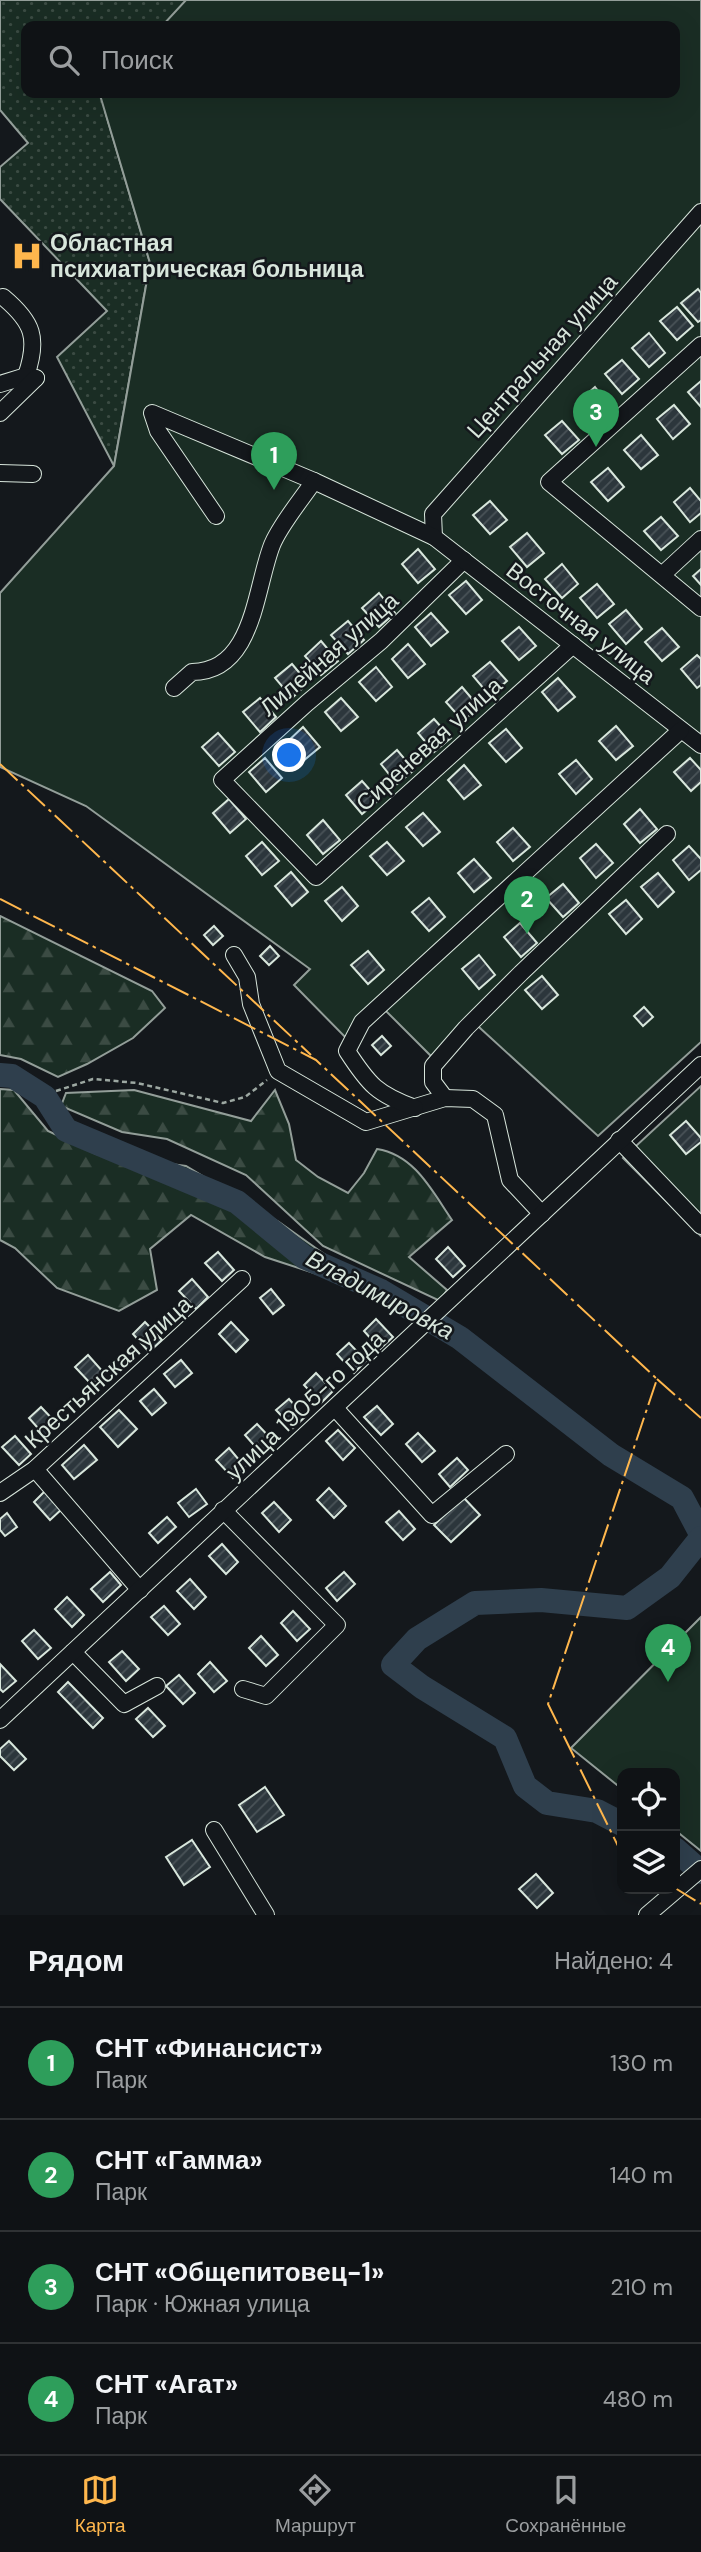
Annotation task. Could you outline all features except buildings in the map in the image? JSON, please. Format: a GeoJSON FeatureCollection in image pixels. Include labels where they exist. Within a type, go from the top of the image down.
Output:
{"type":"FeatureCollection","features":[{"type":"Feature","properties":{"kind":"street","name":"Центральная улица"},"geometry":{"type":"LineString","coordinates":[[434,537],[433,514],[701,212]]}},
{"type":"Feature","properties":{"kind":"street"},"geometry":{"type":"LineString","coordinates":[[0,413],[31,377],[33,355],[33,332],[18,310],[3,297]]}},
{"type":"Feature","properties":{"kind":"street"},"geometry":{"type":"LineString","coordinates":[[701,345],[549,482],[701,608]]}},
{"type":"Feature","properties":{"kind":"street"},"geometry":{"type":"LineString","coordinates":[[0,384],[31,377]]}},
{"type":"Feature","properties":{"kind":"street","name":"Восточная улица"},"geometry":{"type":"LineString","coordinates":[[216,516],[158,431],[152,413],[314,481],[434,537],[701,745]]}},
{"type":"Feature","properties":{"kind":"street"},"geometry":{"type":"LineString","coordinates":[[0,472],[33,474]]}},
{"type":"Feature","properties":{"kind":"street"},"geometry":{"type":"LineString","coordinates":[[174,688],[192,672],[205,672],[225,663],[240,645],[272,543],[314,481]]}},
{"type":"Feature","properties":{"kind":"street"},"geometry":{"type":"LineString","coordinates":[[662,575],[701,539]]}},
{"type":"Feature","properties":{"kind":"street","name":"Лилейная улица"},"geometry":{"type":"LineString","coordinates":[[316,877],[222,780],[307,702],[381,641],[464,560]]}},
{"type":"Feature","properties":{"kind":"street","name":"Сиреневая улица"},"geometry":{"type":"LineString","coordinates":[[316,877],[573,645]]}},
{"type":"Feature","properties":{"kind":"street"},"geometry":{"type":"LineString","coordinates":[[415,1108],[385,1097],[364,1078],[347,1051],[362,1022],[681,730]]}},
{"type":"Feature","properties":{"kind":"street"},"geometry":{"type":"LineString","coordinates":[[445,1098],[433,1082],[433,1066],[512,982],[667,834]]}},
{"type":"Feature","properties":{"kind":"street"},"geometry":{"type":"LineString","coordinates":[[234,955],[247,977],[251,1004],[278,1071],[366,1122],[445,1098],[473,1099],[495,1115],[510,1180],[542,1214]]}},
{"type":"Feature","properties":{"kind":"street","name":"улица 1905-го года"},"geometry":{"type":"LineString","coordinates":[[0,1720],[701,1065]]}},
{"type":"Feature","properties":{"kind":"street"},"geometry":{"type":"LineString","coordinates":[[619,1140],[701,1226]]}},
{"type":"Feature","properties":{"kind":"street","name":"Крестьянская улица"},"geometry":{"type":"LineString","coordinates":[[0,1493],[35,1469],[242,1279]]}},
{"type":"Feature","properties":{"kind":"street"},"geometry":{"type":"LineString","coordinates":[[335,1408],[432,1515],[506,1454]]}},
{"type":"Feature","properties":{"kind":"street"},"geometry":{"type":"LineString","coordinates":[[35,1469],[139,1590]]}},
{"type":"Feature","properties":{"kind":"street"},"geometry":{"type":"LineString","coordinates":[[223,1510],[337,1625],[266,1696],[243,1689]]}},
{"type":"Feature","properties":{"kind":"street"},"geometry":{"type":"LineString","coordinates":[[74,1652],[124,1704],[158,1686]]}},
{"type":"Feature","properties":{"kind":"street"},"geometry":{"type":"LineString","coordinates":[[214,1830],[266,1915]]}},
{"type":"Feature","properties":{"kind":"street"},"geometry":{"type":"LineString","coordinates":[[647,1915],[701,1869]]}},
{"type":"Feature","properties":{"kind":"path"},"geometry":{"type":"LineString","coordinates":[[57,1091],[93,1079],[137,1083],[223,1103],[245,1097],[278,1071]]}},
{"type":"Feature","properties":{"kind":"green space"},"geometry":{"type":"Polygon","coordinates":[[[0,0],[199,0],[180,21],[21,21],[21,98],[116,98],[105,111],[150,263],[114,466],[57,357],[107,311],[0,199],[0,167],[28,143],[0,110],[0,0]]]}},
{"type":"Feature","properties":{"kind":"green space"},"geometry":{"type":"Polygon","coordinates":[[[186,0],[701,0],[701,1042],[598,1136],[469,1018],[431,1056],[385,1010],[348,1040],[294,985],[310,969],[86,806],[0,767],[0,593],[114,466],[150,263],[101,98],[680,98],[680,21],[167,21],[186,0]]]}},
{"type":"Feature","properties":{"kind":"green space"},"geometry":{"type":"Polygon","coordinates":[[[0,916],[152,991],[165,1008],[133,1038],[58,1077],[21,1059],[0,1055],[0,916]]]}},
{"type":"Feature","properties":{"kind":"green space"},"geometry":{"type":"Polygon","coordinates":[[[701,1086],[701,1236],[623,1158],[701,1086]]]}},
{"type":"Feature","properties":{"kind":"green space"},"geometry":{"type":"Polygon","coordinates":[[[0,1089],[14,1090],[48,1131],[96,1154],[186,1166],[279,1222],[327,1256],[317,1274],[265,1257],[191,1215],[150,1249],[157,1290],[119,1311],[57,1288],[15,1248],[0,1240],[0,1089]]]}},
{"type":"Feature","properties":{"kind":"green space"},"geometry":{"type":"Polygon","coordinates":[[[134,1090],[251,1121],[275,1090],[289,1124],[296,1160],[318,1177],[348,1193],[364,1173],[377,1149],[402,1159],[430,1186],[452,1220],[409,1257],[447,1290],[440,1301],[323,1246],[246,1175],[167,1139],[122,1132],[61,1106],[66,1093],[134,1090]]]}},
{"type":"Feature","properties":{"kind":"green space"},"geometry":{"type":"Polygon","coordinates":[[[701,1617],[701,1851],[680,1834],[680,1768],[617,1768],[617,1785],[571,1748],[701,1617]]]}},
{"type":"Feature","properties":{"kind":"waterway","name":"Владимировка"},"geometry":{"type":"LineString","coordinates":[[0,1075],[12,1076],[45,1097],[66,1130],[237,1202],[304,1257],[381,1291],[460,1338],[611,1455],[682,1498],[701,1534]]}},
{"type":"Feature","properties":{"kind":"waterway","name":"Владимировка"},"geometry":{"type":"LineString","coordinates":[[617,1821],[597,1811],[547,1803],[525,1786],[505,1738],[422,1687],[393,1665],[417,1639],[475,1603],[541,1600],[627,1608],[670,1577],[701,1538]]}},
{"type":"Feature","properties":{"kind":"waterway","name":"Владимировка"},"geometry":{"type":"LineString","coordinates":[[680,1853],[701,1872]]}},
{"type":"Feature","properties":{"kind":"power"},"geometry":{"type":"LineString","coordinates":[[0,764],[311,1055]]}},
{"type":"Feature","properties":{"kind":"power"},"geometry":{"type":"LineString","coordinates":[[0,899],[316,1060],[657,1379],[548,1704],[617,1844]]}},
{"type":"Feature","properties":{"kind":"power"},"geometry":{"type":"LineString","coordinates":[[657,1379],[701,1418]]}},
{"type":"Feature","properties":{"kind":"power"},"geometry":{"type":"LineString","coordinates":[[680,1891],[701,1904]]}},
{"type":"Feature","properties":{"kind":"place","name":"Областная психиатрическая больница"},"geometry":{"type":"Point","coordinates":[27,256]}},
{"type":"Feature","properties":{"kind":"place","name":"СНТ «Общепитовец-1»"},"geometry":{"type":"Point","coordinates":[596,447]}},
{"type":"Feature","properties":{"kind":"place","name":"СНТ «Финансист»"},"geometry":{"type":"Point","coordinates":[274,490]}},
{"type":"Feature","properties":{"kind":"place","name":"СНТ «Гамма»"},"geometry":{"type":"Point","coordinates":[527,934]}},
{"type":"Feature","properties":{"kind":"place","name":"СНТ «Агат»"},"geometry":{"type":"Point","coordinates":[668,1682]}}]}
